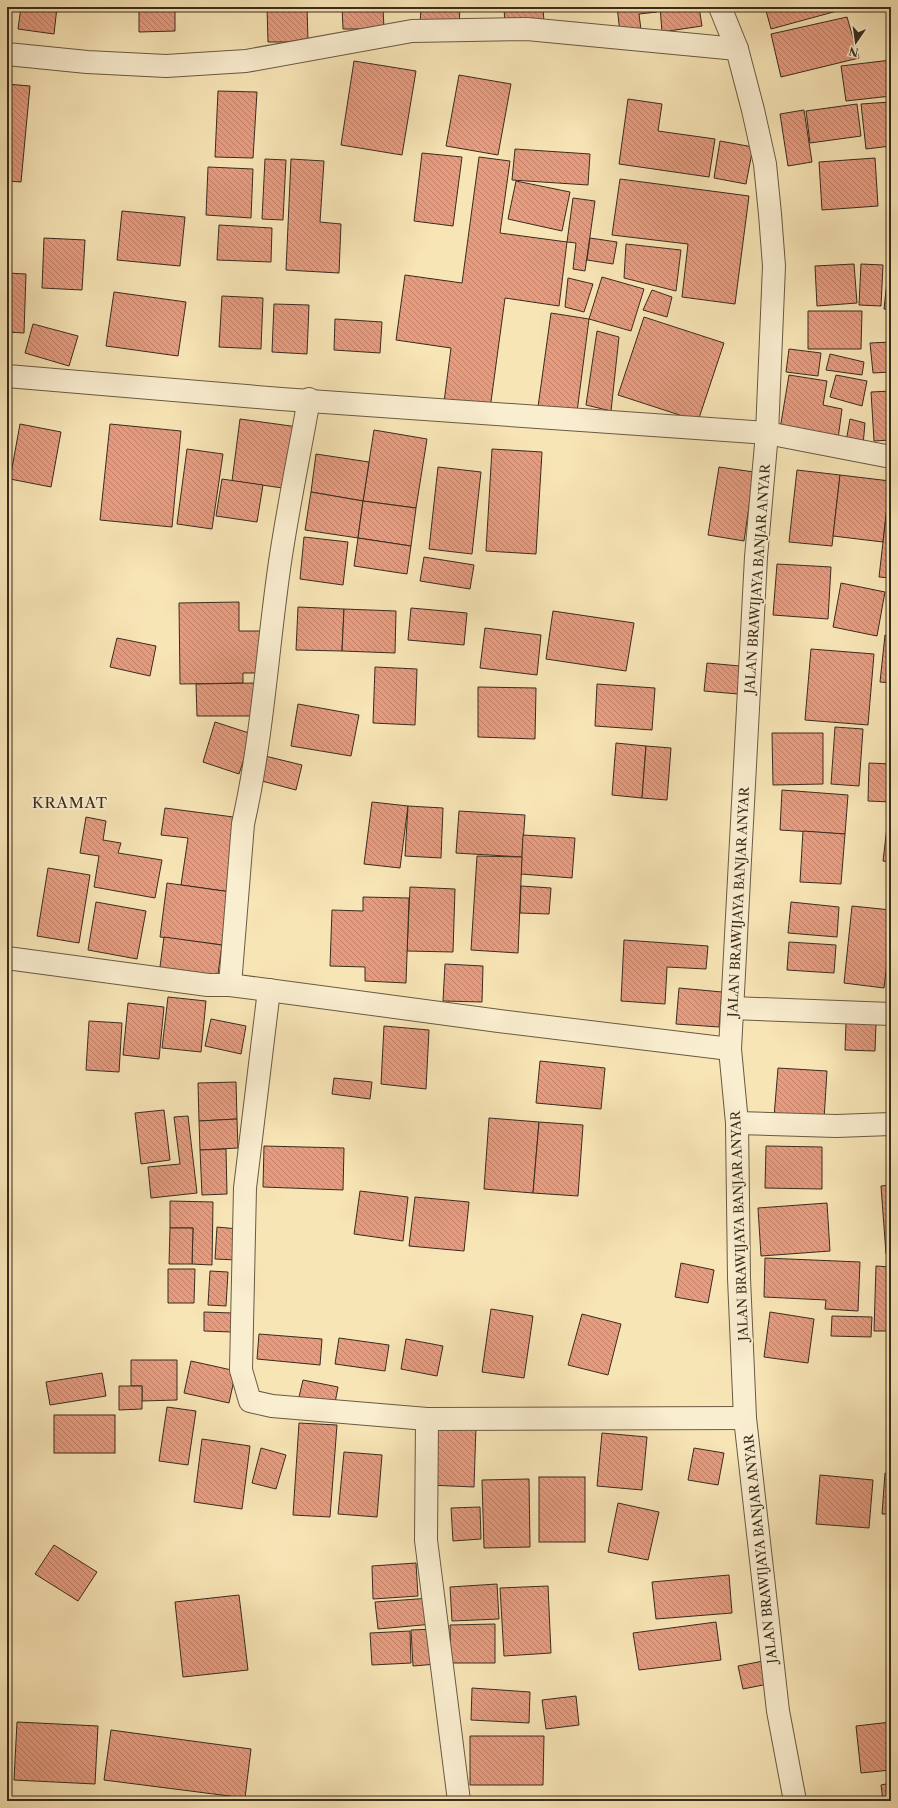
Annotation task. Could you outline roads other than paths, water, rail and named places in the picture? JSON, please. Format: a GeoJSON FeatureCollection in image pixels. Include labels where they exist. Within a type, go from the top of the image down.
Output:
{"type":"FeatureCollection","features":[{"type":"Feature","properties":{"kind":"street","name":"JALAN BRAWIJAYA BANJAR ANYAR"},"geometry":{"type":"LineString","coordinates":[[720,7],[736,49],[753,110],[764,164],[774,266],[767,433],[756,564],[730,1049],[737,1123],[739,1278],[745,1418],[778,1711],[795,1801]]}},
{"type":"Feature","properties":{"kind":"street"},"geometry":{"type":"LineString","coordinates":[[7,54],[87,62],[166,66],[246,61],[412,32],[527,29],[736,49]]}},
{"type":"Feature","properties":{"kind":"street"},"geometry":{"type":"LineString","coordinates":[[7,376],[281,399],[309,399],[767,433],[891,457]]}},
{"type":"Feature","properties":{"kind":"street"},"geometry":{"type":"LineString","coordinates":[[230,984],[243,824],[249,799],[266,682],[279,569],[309,399]]}},
{"type":"Feature","properties":{"kind":"street"},"geometry":{"type":"LineString","coordinates":[[7,958],[200,984],[230,984],[499,1021],[730,1049]]}},
{"type":"Feature","properties":{"kind":"street"},"geometry":{"type":"LineString","coordinates":[[269,990],[245,1188],[241,1370],[250,1401],[272,1406],[427,1419],[745,1418]]}},
{"type":"Feature","properties":{"kind":"street"},"geometry":{"type":"LineString","coordinates":[[732,1008],[891,1014]]}},
{"type":"Feature","properties":{"kind":"street"},"geometry":{"type":"LineString","coordinates":[[737,1123],[836,1126],[891,1124]]}},
{"type":"Feature","properties":{"kind":"street"},"geometry":{"type":"LineString","coordinates":[[427,1419],[426,1540],[459,1801]]}},
{"type":"Feature","properties":{"kind":"district","name":"KRAMAT"},"geometry":{"type":"Point","coordinates":[70,802]}}]}
